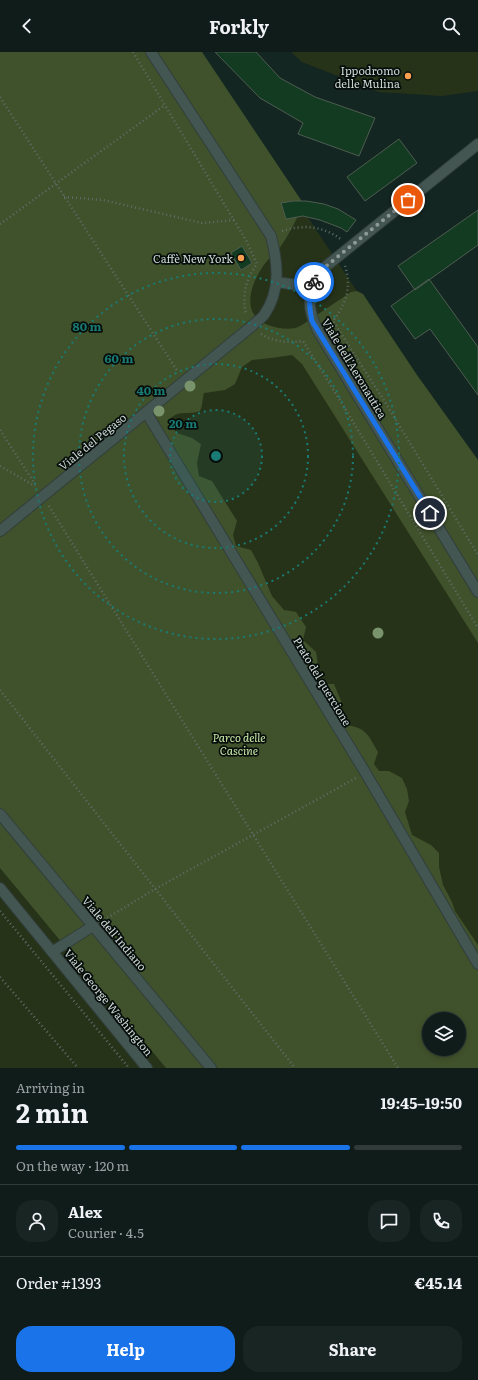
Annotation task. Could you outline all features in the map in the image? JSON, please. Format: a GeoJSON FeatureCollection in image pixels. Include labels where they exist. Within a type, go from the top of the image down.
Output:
{"type":"FeatureCollection","features":[{"type":"Feature","properties":{"kind":"street"},"geometry":{"type":"LineString","coordinates":[[151,52],[271,236],[275,251],[277,270],[276,282],[312,287],[316,276],[338,256],[478,144]]}},
{"type":"Feature","properties":{"kind":"street","name":"Viale del Pegaso"},"geometry":{"type":"LineString","coordinates":[[0,531],[40,492],[146,412],[252,326],[264,315],[271,301],[276,282]]}},
{"type":"Feature","properties":{"kind":"street","name":"Viale dell'Aeronautica"},"geometry":{"type":"LineString","coordinates":[[312,287],[309,306],[312,321],[478,592]]}},
{"type":"Feature","properties":{"kind":"street","name":"Prato del quercione"},"geometry":{"type":"LineString","coordinates":[[146,412],[365,772],[478,964]]}},
{"type":"Feature","properties":{"kind":"street","name":"Viale dell'Indiano"},"geometry":{"type":"LineString","coordinates":[[0,814],[211,1068]]}},
{"type":"Feature","properties":{"kind":"street","name":"Viale George Washington"},"geometry":{"type":"LineString","coordinates":[[0,888],[147,1068]]}},
{"type":"Feature","properties":{"kind":"street","name":"Viale George Washington"},"geometry":{"type":"LineString","coordinates":[[52,952],[93,926]]}},
{"type":"Feature","properties":{"kind":"path"},"geometry":{"type":"LineString","coordinates":[[133,52],[235,220],[257,264],[248,278],[243,298],[246,316],[252,326],[272,340],[289,342],[303,341],[478,628]]}},
{"type":"Feature","properties":{"kind":"path"},"geometry":{"type":"LineString","coordinates":[[0,97],[184,381]]}},
{"type":"Feature","properties":{"kind":"path"},"geometry":{"type":"LineString","coordinates":[[0,224],[165,105]]}},
{"type":"Feature","properties":{"kind":"path"},"geometry":{"type":"LineString","coordinates":[[64,197],[103,200],[202,223],[235,220]]}},
{"type":"Feature","properties":{"kind":"path"},"geometry":{"type":"LineString","coordinates":[[282,231],[300,226],[320,228],[332,233],[349,247]]}},
{"type":"Feature","properties":{"kind":"path"},"geometry":{"type":"LineString","coordinates":[[338,256],[345,266],[348,275],[347,296],[332,322],[385,402],[478,555]]}},
{"type":"Feature","properties":{"kind":"path"},"geometry":{"type":"LineString","coordinates":[[0,430],[398,1068]]}},
{"type":"Feature","properties":{"kind":"path"},"geometry":{"type":"LineString","coordinates":[[0,466],[40,492]]}},
{"type":"Feature","properties":{"kind":"path"},"geometry":{"type":"LineString","coordinates":[[0,690],[295,1068]]}},
{"type":"Feature","properties":{"kind":"path"},"geometry":{"type":"LineString","coordinates":[[93,926],[155,889],[365,772]]}},
{"type":"Feature","properties":{"kind":"path"},"geometry":{"type":"LineString","coordinates":[[0,911],[129,1068]]}},
{"type":"Feature","properties":{"kind":"path"},"geometry":{"type":"LineString","coordinates":[[0,977],[78,1068]]}},
{"type":"Feature","properties":{"kind":"green space","name":"Parco delle Cascine"},"geometry":{"type":"Polygon","coordinates":[[[0,52],[295,198],[423,391],[478,467],[478,1068],[0,1068],[0,52]]]}},
{"type":"Feature","properties":{"kind":"green space","name":"Parco delle Cascine"},"geometry":{"type":"Polygon","coordinates":[[[0,52],[202,52],[303,203],[294,225],[285,241],[267,261],[257,277],[251,296],[253,313],[259,320],[268,325],[292,329],[303,324],[351,292],[357,291],[363,294],[417,375],[478,460],[478,643],[302,364],[292,355],[252,360],[242,367],[235,384],[225,390],[204,393],[200,411],[175,415],[168,422],[177,433],[192,438],[201,444],[197,463],[199,476],[212,481],[237,521],[233,535],[236,546],[251,550],[272,596],[284,610],[296,612],[306,627],[303,640],[316,652],[323,684],[334,684],[341,701],[341,724],[361,729],[368,735],[378,752],[374,764],[379,771],[389,771],[402,778],[407,789],[409,801],[405,812],[412,835],[431,845],[439,853],[439,867],[443,885],[455,911],[478,945],[478,1068],[166,1068],[0,868],[0,52]]]}},
{"type":"Feature","properties":{"kind":"green space","name":"Ippodromo delle Mulina"},"geometry":{"type":"Polygon","coordinates":[[[291,52],[478,52],[478,91],[442,96],[379,92],[302,62],[291,52]]]}},
{"type":"Feature","properties":{"kind":"building"},"geometry":{"type":"Polygon","coordinates":[[[215,52],[256,52],[280,78],[315,97],[375,118],[359,156],[298,134],[303,123],[260,98],[215,52]]]}},
{"type":"Feature","properties":{"kind":"building"},"geometry":{"type":"Polygon","coordinates":[[[399,139],[417,163],[365,201],[347,177],[399,139]]]}},
{"type":"Feature","properties":{"kind":"building"},"geometry":{"type":"Polygon","coordinates":[[[306,201],[324,204],[338,209],[356,220],[347,232],[341,228],[320,220],[303,216],[286,219],[281,203],[306,201]]]}},
{"type":"Feature","properties":{"kind":"building"},"geometry":{"type":"Polygon","coordinates":[[[478,210],[478,245],[415,290],[398,266],[478,210]]]}},
{"type":"Feature","properties":{"kind":"building","name":"Caffè New York"},"geometry":{"type":"Polygon","coordinates":[[[242,246],[252,263],[241,270],[231,253],[242,246]]]}},
{"type":"Feature","properties":{"kind":"building"},"geometry":{"type":"Polygon","coordinates":[[[429,279],[478,347],[478,395],[430,329],[415,339],[391,306],[429,279]]]}},
{"type":"Feature","properties":{"kind":"way so far"},"geometry":{"type":"LineString","coordinates":[[314,282],[316,276],[325,267],[408,200]]}},
{"type":"Feature","properties":{"kind":"place","name":"Ippodromo delle Mulina"},"geometry":{"type":"Point","coordinates":[408,76]}},
{"type":"Feature","properties":{"kind":"place","name":"Caffè New York"},"geometry":{"type":"Point","coordinates":[241,258]}},
{"type":"Feature","properties":{"kind":"route"},"geometry":{"type":"LineString","coordinates":[[314,282],[310,292],[309,306],[312,321],[430,513]]}}]}
